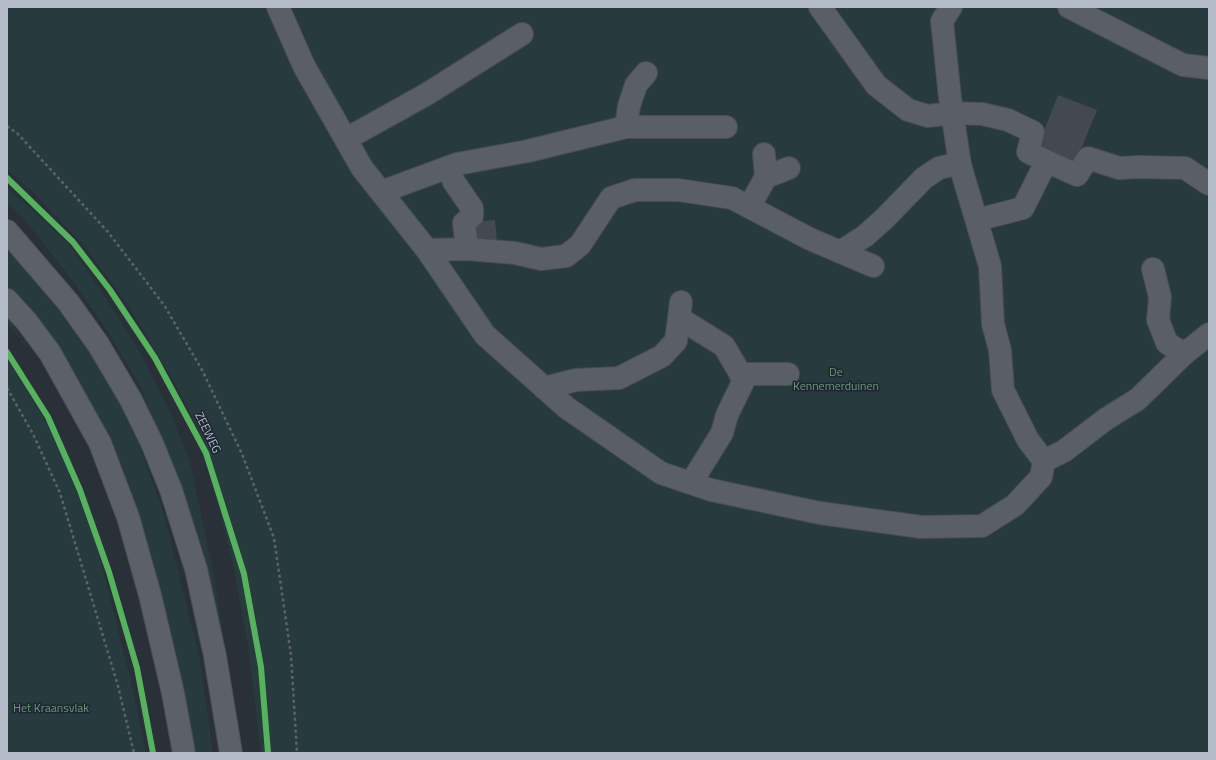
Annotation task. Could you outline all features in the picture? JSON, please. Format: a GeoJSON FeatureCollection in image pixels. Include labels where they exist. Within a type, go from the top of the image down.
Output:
{"type":"FeatureCollection","features":[{"type":"Feature","properties":{"kind":"main road"},"geometry":{"type":"LineString","coordinates":[[7,230],[63,296],[98,344],[131,400],[152,443],[171,490],[196,569],[215,656],[232,753]]}},
{"type":"Feature","properties":{"kind":"main road"},"geometry":{"type":"LineString","coordinates":[[7,300],[27,322],[50,353],[102,450],[128,517],[150,595],[173,693],[184,753]]}},
{"type":"Feature","properties":{"kind":"lane"},"geometry":{"type":"LineString","coordinates":[[278,7],[304,66],[362,168],[427,250],[485,335],[567,408],[661,473],[711,490],[820,513],[921,527],[982,526],[1015,505],[1041,477],[1044,461],[1028,440],[1003,390],[1000,350],[993,324],[990,266],[960,163],[952,113],[942,21],[951,7]]}},
{"type":"Feature","properties":{"kind":"lane"},"geometry":{"type":"LineString","coordinates":[[820,7],[876,85],[908,110],[928,116],[952,113],[982,114],[1008,120],[1033,132],[1028,152],[1077,175],[1088,158],[1119,168],[1184,168],[1209,184]]}},
{"type":"Feature","properties":{"kind":"lane"},"geometry":{"type":"LineString","coordinates":[[1069,7],[1183,65],[1209,68]]}},
{"type":"Feature","properties":{"kind":"lane"},"geometry":{"type":"LineString","coordinates":[[346,139],[426,94],[522,34]]}},
{"type":"Feature","properties":{"kind":"lane"},"geometry":{"type":"LineString","coordinates":[[626,127],[628,106],[636,85],[646,73]]}},
{"type":"Feature","properties":{"kind":"lane"},"geometry":{"type":"LineString","coordinates":[[381,192],[457,164],[528,151],[626,127],[726,127]]}},
{"type":"Feature","properties":{"kind":"lane"},"geometry":{"type":"LineString","coordinates":[[749,207],[766,177],[764,154]]}},
{"type":"Feature","properties":{"kind":"lane"},"geometry":{"type":"LineString","coordinates":[[977,220],[1023,208],[1041,172],[1048,162]]}},
{"type":"Feature","properties":{"kind":"lane"},"geometry":{"type":"LineString","coordinates":[[840,252],[865,236],[924,178],[939,168],[960,163]]}},
{"type":"Feature","properties":{"kind":"lane"},"geometry":{"type":"LineString","coordinates":[[449,168],[454,182],[472,208],[472,216],[464,223],[467,249]]}},
{"type":"Feature","properties":{"kind":"lane"},"geometry":{"type":"LineString","coordinates":[[766,177],[789,168]]}},
{"type":"Feature","properties":{"kind":"lane"},"geometry":{"type":"LineString","coordinates":[[427,250],[467,249],[515,253],[541,259],[566,256],[580,245],[611,198],[635,190],[678,190],[732,198],[810,239],[873,266]]}},
{"type":"Feature","properties":{"kind":"lane"},"geometry":{"type":"LineString","coordinates":[[1153,270],[1160,297],[1158,320],[1167,343],[1184,354]]}},
{"type":"Feature","properties":{"kind":"lane"},"geometry":{"type":"LineString","coordinates":[[544,388],[576,380],[619,378],[662,356],[676,341],[680,310],[724,346],[744,380],[727,415],[722,433],[691,483]]}},
{"type":"Feature","properties":{"kind":"lane"},"geometry":{"type":"LineString","coordinates":[[1044,461],[1064,451],[1106,419],[1138,399],[1184,354],[1209,334]]}},
{"type":"Feature","properties":{"kind":"lane"},"geometry":{"type":"LineString","coordinates":[[740,374],[788,374]]}},
{"type":"Feature","properties":{"kind":"path"},"geometry":{"type":"LineString","coordinates":[[7,126],[17,133],[108,232],[164,305],[202,370],[242,454],[274,538],[292,655],[297,753]]}},
{"type":"Feature","properties":{"kind":"path"},"geometry":{"type":"LineString","coordinates":[[7,388],[33,434],[60,493],[118,686],[134,753]]}},
{"type":"Feature","properties":{"kind":"green space","name":"De Kennemerduinen"},"geometry":{"type":"Polygon","coordinates":[[[7,7],[1209,7],[1209,753],[261,753],[247,640],[233,565],[206,453],[207,446],[175,384],[130,308],[84,245],[29,188],[7,170],[7,7]]]}},
{"type":"Feature","properties":{"kind":"green space"},"geometry":{"type":"Polygon","coordinates":[[[7,187],[69,244],[108,301],[142,356],[170,412],[190,462],[213,570],[226,656],[161,436],[138,382],[106,329],[70,277],[28,224],[7,202],[7,187]]]}},
{"type":"Feature","properties":{"kind":"green space"},"geometry":{"type":"Polygon","coordinates":[[[7,249],[82,337],[111,385],[140,448],[163,511],[199,655],[213,753],[190,753],[140,520],[131,491],[112,443],[49,331],[7,285],[7,249]]]}},
{"type":"Feature","properties":{"kind":"green space"},"geometry":{"type":"Polygon","coordinates":[[[7,316],[31,352],[7,323],[7,316]]]}},
{"type":"Feature","properties":{"kind":"green space","name":"Het Kraansvlak"},"geometry":{"type":"Polygon","coordinates":[[[7,359],[52,431],[82,500],[97,547],[129,673],[146,753],[7,753],[7,359]]]}},
{"type":"Feature","properties":{"kind":"building"},"geometry":{"type":"Polygon","coordinates":[[[1058,95],[1097,110],[1074,166],[1036,151],[1058,95]]]}},
{"type":"Feature","properties":{"kind":"building"},"geometry":{"type":"Polygon","coordinates":[[[495,220],[497,243],[473,245],[471,222],[495,220]]]}},
{"type":"Feature","properties":{"kind":"cycle path","name":"ZEEWEG"},"geometry":{"type":"LineString","coordinates":[[7,178],[73,242],[110,290],[155,358],[206,453],[244,574],[261,667],[268,753]]}},
{"type":"Feature","properties":{"kind":"cycle path"},"geometry":{"type":"LineString","coordinates":[[7,352],[48,417],[80,490],[109,572],[137,668],[153,753]]}}]}
